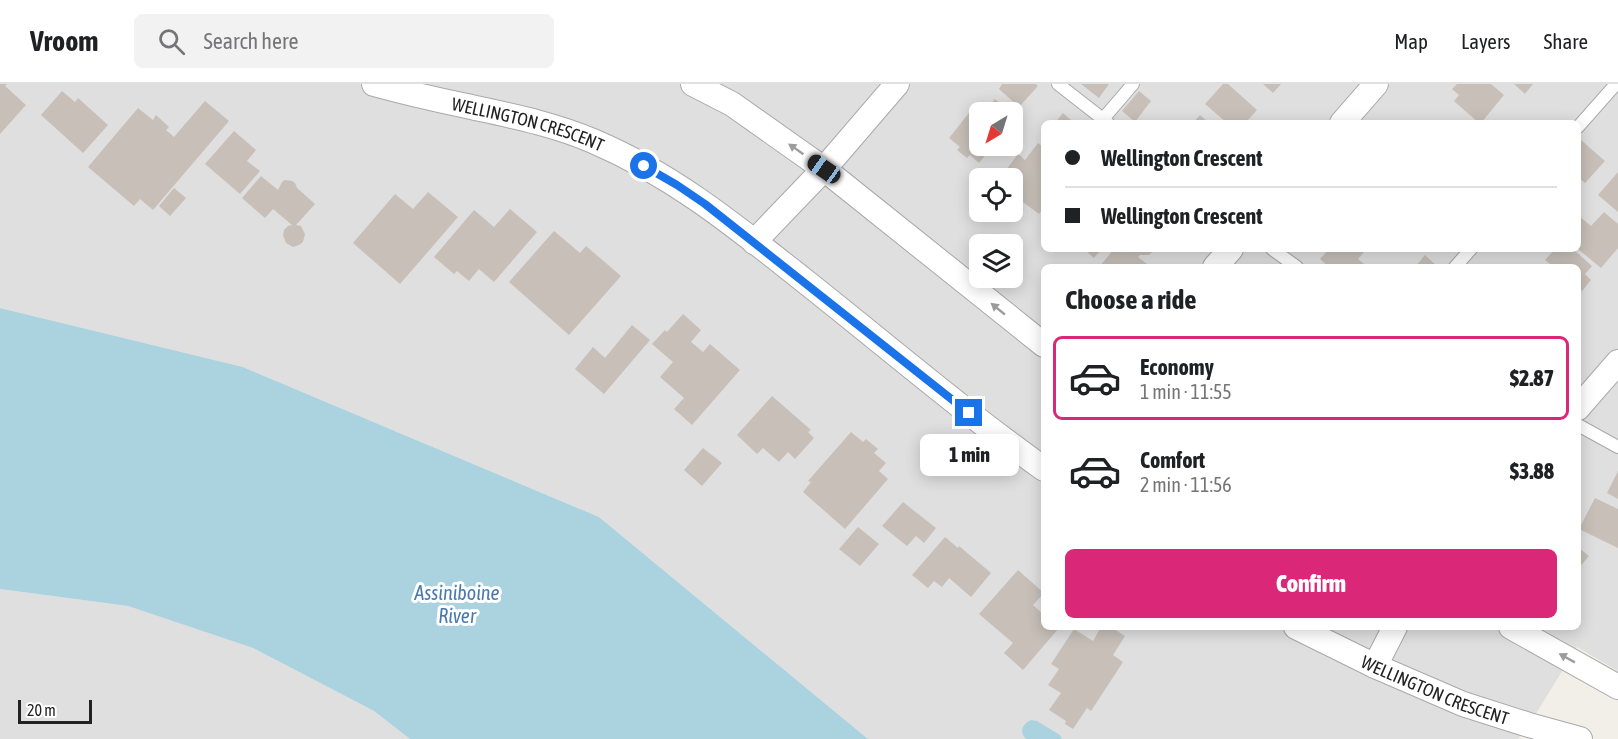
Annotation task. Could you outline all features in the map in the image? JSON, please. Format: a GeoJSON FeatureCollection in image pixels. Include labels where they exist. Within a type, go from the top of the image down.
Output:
{"type":"FeatureCollection","features":[{"type":"Feature","properties":{"kind":"street","name":"WELLINGTON CRESCENT"},"geometry":{"type":"LineString","coordinates":[[374,84],[433,91],[569,131],[655,171],[705,204],[986,427],[1041,466]]}},
{"type":"Feature","properties":{"kind":"street"},"geometry":{"type":"LineString","coordinates":[[693,84],[732,104],[824,169],[1041,343]]}},
{"type":"Feature","properties":{"kind":"street"},"geometry":{"type":"LineString","coordinates":[[754,242],[824,169],[897,84]]}},
{"type":"Feature","properties":{"kind":"street"},"geometry":{"type":"LineString","coordinates":[[1345,120],[1376,84]]}},
{"type":"Feature","properties":{"kind":"street"},"geometry":{"type":"LineString","coordinates":[[1218,264],[1228,252]]}},
{"type":"Feature","properties":{"kind":"street"},"geometry":{"type":"LineString","coordinates":[[1581,405],[1618,362]]}},
{"type":"Feature","properties":{"kind":"street","name":"WELLINGTON CRESCENT"},"geometry":{"type":"LineString","coordinates":[[1302,630],[1375,666],[1463,704],[1580,739]]}},
{"type":"Feature","properties":{"kind":"street"},"geometry":{"type":"LineString","coordinates":[[1375,666],[1393,630]]}},
{"type":"Feature","properties":{"kind":"street"},"geometry":{"type":"LineString","coordinates":[[1516,630],[1618,687]]}},
{"type":"Feature","properties":{"kind":"lane"},"geometry":{"type":"LineString","coordinates":[[1058,84],[1105,120]]}},
{"type":"Feature","properties":{"kind":"lane"},"geometry":{"type":"LineString","coordinates":[[1107,120],[1133,84]]}},
{"type":"Feature","properties":{"kind":"lane"},"geometry":{"type":"LineString","coordinates":[[1581,124],[1616,84]]}},
{"type":"Feature","properties":{"kind":"lane"},"geometry":{"type":"LineString","coordinates":[[1276,252],[1293,264]]}},
{"type":"Feature","properties":{"kind":"lane"},"geometry":{"type":"LineString","coordinates":[[1458,264],[1468,252]]}},
{"type":"Feature","properties":{"kind":"lane"},"geometry":{"type":"LineString","coordinates":[[1581,427],[1618,447]]}},
{"type":"Feature","properties":{"kind":"shaded area"},"geometry":{"type":"Polygon","coordinates":[[[0,84],[1618,84],[1618,671],[1577,647],[1518,739],[868,739],[599,517],[243,367],[0,308],[0,84]]]}},
{"type":"Feature","properties":{"kind":"shaded area"},"geometry":{"type":"Polygon","coordinates":[[[0,589],[128,606],[253,648],[374,711],[410,739],[0,739],[0,589]]]}},
{"type":"Feature","properties":{"kind":"water","name":"Assiniboine River"},"geometry":{"type":"Polygon","coordinates":[[[0,308],[243,367],[599,517],[868,739],[410,739],[374,711],[253,648],[128,606],[0,589],[0,308]]]}},
{"type":"Feature","properties":{"kind":"water"},"geometry":{"type":"Polygon","coordinates":[[[1031,720],[1037,721],[1060,735],[1062,739],[1026,739],[1022,728],[1031,720]]]}},
{"type":"Feature","properties":{"kind":"building"},"geometry":{"type":"Polygon","coordinates":[[[0,84],[7,84],[5,86],[26,105],[0,134],[0,84]]]}},
{"type":"Feature","properties":{"kind":"building"},"geometry":{"type":"Polygon","coordinates":[[[1002,84],[1036,84],[1038,86],[1023,103],[1013,102],[999,89],[1002,84]]]}},
{"type":"Feature","properties":{"kind":"building"},"geometry":{"type":"Polygon","coordinates":[[[1081,84],[1109,84],[1099,98],[1081,84]]]}},
{"type":"Feature","properties":{"kind":"building"},"geometry":{"type":"Polygon","coordinates":[[[1223,84],[1228,84],[1257,110],[1248,120],[1224,120],[1205,104],[1223,84]]]}},
{"type":"Feature","properties":{"kind":"building"},"geometry":{"type":"Polygon","coordinates":[[[1263,84],[1281,84],[1273,93],[1263,84]]]}},
{"type":"Feature","properties":{"kind":"building"},"geometry":{"type":"Polygon","coordinates":[[[1457,84],[1491,84],[1504,95],[1483,120],[1476,120],[1454,101],[1459,95],[1452,89],[1457,84]]]}},
{"type":"Feature","properties":{"kind":"building"},"geometry":{"type":"Polygon","coordinates":[[[1514,84],[1533,84],[1525,94],[1514,84]]]}},
{"type":"Feature","properties":{"kind":"building"},"geometry":{"type":"Polygon","coordinates":[[[62,91],[75,102],[78,98],[108,125],[83,153],[41,115],[62,91]]]}},
{"type":"Feature","properties":{"kind":"building"},"geometry":{"type":"Polygon","coordinates":[[[1139,91],[1151,101],[1137,120],[1133,120],[1122,111],[1139,91]]]}},
{"type":"Feature","properties":{"kind":"building"},"geometry":{"type":"Polygon","coordinates":[[[205,101],[229,121],[153,210],[140,199],[134,206],[88,167],[138,108],[153,120],[156,115],[169,127],[166,130],[174,137],[205,101]]]}},
{"type":"Feature","properties":{"kind":"building"},"geometry":{"type":"Polygon","coordinates":[[[969,113],[969,156],[967,158],[957,150],[960,147],[949,138],[969,113]]]}},
{"type":"Feature","properties":{"kind":"building"},"geometry":{"type":"Polygon","coordinates":[[[1063,113],[1071,120],[1057,120],[1063,113]]]}},
{"type":"Feature","properties":{"kind":"building"},"geometry":{"type":"Polygon","coordinates":[[[1200,115],[1206,120],[1196,120],[1200,115]]]}},
{"type":"Feature","properties":{"kind":"building"},"geometry":{"type":"Polygon","coordinates":[[[234,131],[256,150],[247,161],[260,171],[240,194],[205,164],[234,131]]]}},
{"type":"Feature","properties":{"kind":"building"},"geometry":{"type":"Polygon","coordinates":[[[1581,140],[1605,161],[1585,183],[1581,180],[1581,140]]]}},
{"type":"Feature","properties":{"kind":"building"},"geometry":{"type":"Polygon","coordinates":[[[1038,143],[1041,146],[1041,211],[1039,214],[1023,202],[1023,168],[1008,168],[1016,156],[1025,160],[1038,143]]]}},
{"type":"Feature","properties":{"kind":"building"},"geometry":{"type":"Polygon","coordinates":[[[971,156],[985,156],[979,163],[971,156]]]}},
{"type":"Feature","properties":{"kind":"building"},"geometry":{"type":"Polygon","coordinates":[[[1618,172],[1618,212],[1598,195],[1618,172]]]}},
{"type":"Feature","properties":{"kind":"building"},"geometry":{"type":"Polygon","coordinates":[[[261,176],[278,190],[285,180],[292,181],[315,204],[296,225],[301,226],[305,234],[303,242],[299,245],[293,247],[286,243],[284,230],[292,225],[273,209],[265,218],[242,198],[261,176]]]}},
{"type":"Feature","properties":{"kind":"building"},"geometry":{"type":"Polygon","coordinates":[[[174,188],[186,198],[170,216],[159,206],[174,188]]]}},
{"type":"Feature","properties":{"kind":"building"},"geometry":{"type":"Polygon","coordinates":[[[428,192],[458,217],[400,284],[353,243],[395,194],[413,209],[428,192]]]}},
{"type":"Feature","properties":{"kind":"building"},"geometry":{"type":"Polygon","coordinates":[[[510,209],[537,232],[494,282],[479,269],[469,281],[457,271],[454,274],[434,257],[474,210],[494,227],[510,209]]]}},
{"type":"Feature","properties":{"kind":"building"},"geometry":{"type":"Polygon","coordinates":[[[1604,212],[1618,224],[1618,248],[1601,268],[1581,251],[1581,218],[1591,226],[1604,212]]]}},
{"type":"Feature","properties":{"kind":"building"},"geometry":{"type":"Polygon","coordinates":[[[554,231],[580,253],[586,246],[621,276],[569,335],[509,282],[554,231]]]}},
{"type":"Feature","properties":{"kind":"building"},"geometry":{"type":"Polygon","coordinates":[[[1087,252],[1099,252],[1094,258],[1087,252]]]}},
{"type":"Feature","properties":{"kind":"building"},"geometry":{"type":"Polygon","coordinates":[[[1112,252],[1152,252],[1149,255],[1138,257],[1147,264],[1102,264],[1112,252]]]}},
{"type":"Feature","properties":{"kind":"building"},"geometry":{"type":"Polygon","coordinates":[[[1326,252],[1364,252],[1358,259],[1364,264],[1326,264],[1320,259],[1326,252]]]}},
{"type":"Feature","properties":{"kind":"building"},"geometry":{"type":"Polygon","coordinates":[[[1552,252],[1576,252],[1592,266],[1585,274],[1591,280],[1582,291],[1581,264],[1550,264],[1545,260],[1552,252]]]}},
{"type":"Feature","properties":{"kind":"building"},"geometry":{"type":"Polygon","coordinates":[[[1425,255],[1435,264],[1418,264],[1425,255]]]}},
{"type":"Feature","properties":{"kind":"building"},"geometry":{"type":"Polygon","coordinates":[[[683,314],[701,330],[691,342],[703,352],[710,344],[740,370],[692,425],[674,409],[684,398],[660,377],[673,362],[652,344],[665,330],[667,332],[683,314]]]}},
{"type":"Feature","properties":{"kind":"building"},"geometry":{"type":"Polygon","coordinates":[[[632,325],[650,340],[604,394],[575,369],[593,347],[605,358],[632,325]]]}},
{"type":"Feature","properties":{"kind":"building"},"geometry":{"type":"Polygon","coordinates":[[[772,396],[811,430],[808,432],[814,438],[795,459],[788,452],[779,462],[763,448],[757,454],[737,435],[772,396]]]}},
{"type":"Feature","properties":{"kind":"building"},"geometry":{"type":"Polygon","coordinates":[[[851,432],[863,442],[866,439],[878,449],[874,453],[886,463],[879,471],[888,479],[845,529],[803,492],[811,482],[808,481],[851,432]]]}},
{"type":"Feature","properties":{"kind":"building"},"geometry":{"type":"Polygon","coordinates":[[[703,448],[722,463],[702,486],[684,470],[703,448]]]}},
{"type":"Feature","properties":{"kind":"building"},"geometry":{"type":"Polygon","coordinates":[[[1618,471],[1618,499],[1607,493],[1618,471]]]}},
{"type":"Feature","properties":{"kind":"building"},"geometry":{"type":"Polygon","coordinates":[[[1595,498],[1618,509],[1618,548],[1581,530],[1581,525],[1595,498]]]}},
{"type":"Feature","properties":{"kind":"building"},"geometry":{"type":"Polygon","coordinates":[[[903,502],[936,528],[924,543],[916,536],[907,546],[882,526],[903,502]]]}},
{"type":"Feature","properties":{"kind":"building"},"geometry":{"type":"Polygon","coordinates":[[[858,527],[879,544],[860,566],[839,549],[858,527]]]}},
{"type":"Feature","properties":{"kind":"building"},"geometry":{"type":"Polygon","coordinates":[[[945,537],[991,573],[971,597],[949,578],[942,587],[934,581],[928,588],[912,575],[945,537]]]}},
{"type":"Feature","properties":{"kind":"building"},"geometry":{"type":"Polygon","coordinates":[[[1581,549],[1589,556],[1581,565],[1581,549]]]}},
{"type":"Feature","properties":{"kind":"building"},"geometry":{"type":"Polygon","coordinates":[[[1018,570],[1041,590],[1041,596],[1033,605],[1041,612],[1041,630],[1057,630],[1023,670],[1004,653],[1013,643],[979,614],[1018,570]]]}},
{"type":"Feature","properties":{"kind":"building"},"geometry":{"type":"Polygon","coordinates":[[[1073,630],[1093,641],[1099,630],[1116,630],[1125,636],[1113,655],[1123,662],[1091,711],[1087,708],[1073,729],[1065,724],[1066,721],[1049,710],[1061,693],[1048,685],[1059,669],[1051,664],[1073,630]]]}},
{"type":"Feature","properties":{"kind":"route"},"geometry":{"type":"LineString","coordinates":[[644,166],[705,204],[969,413]]}}]}
